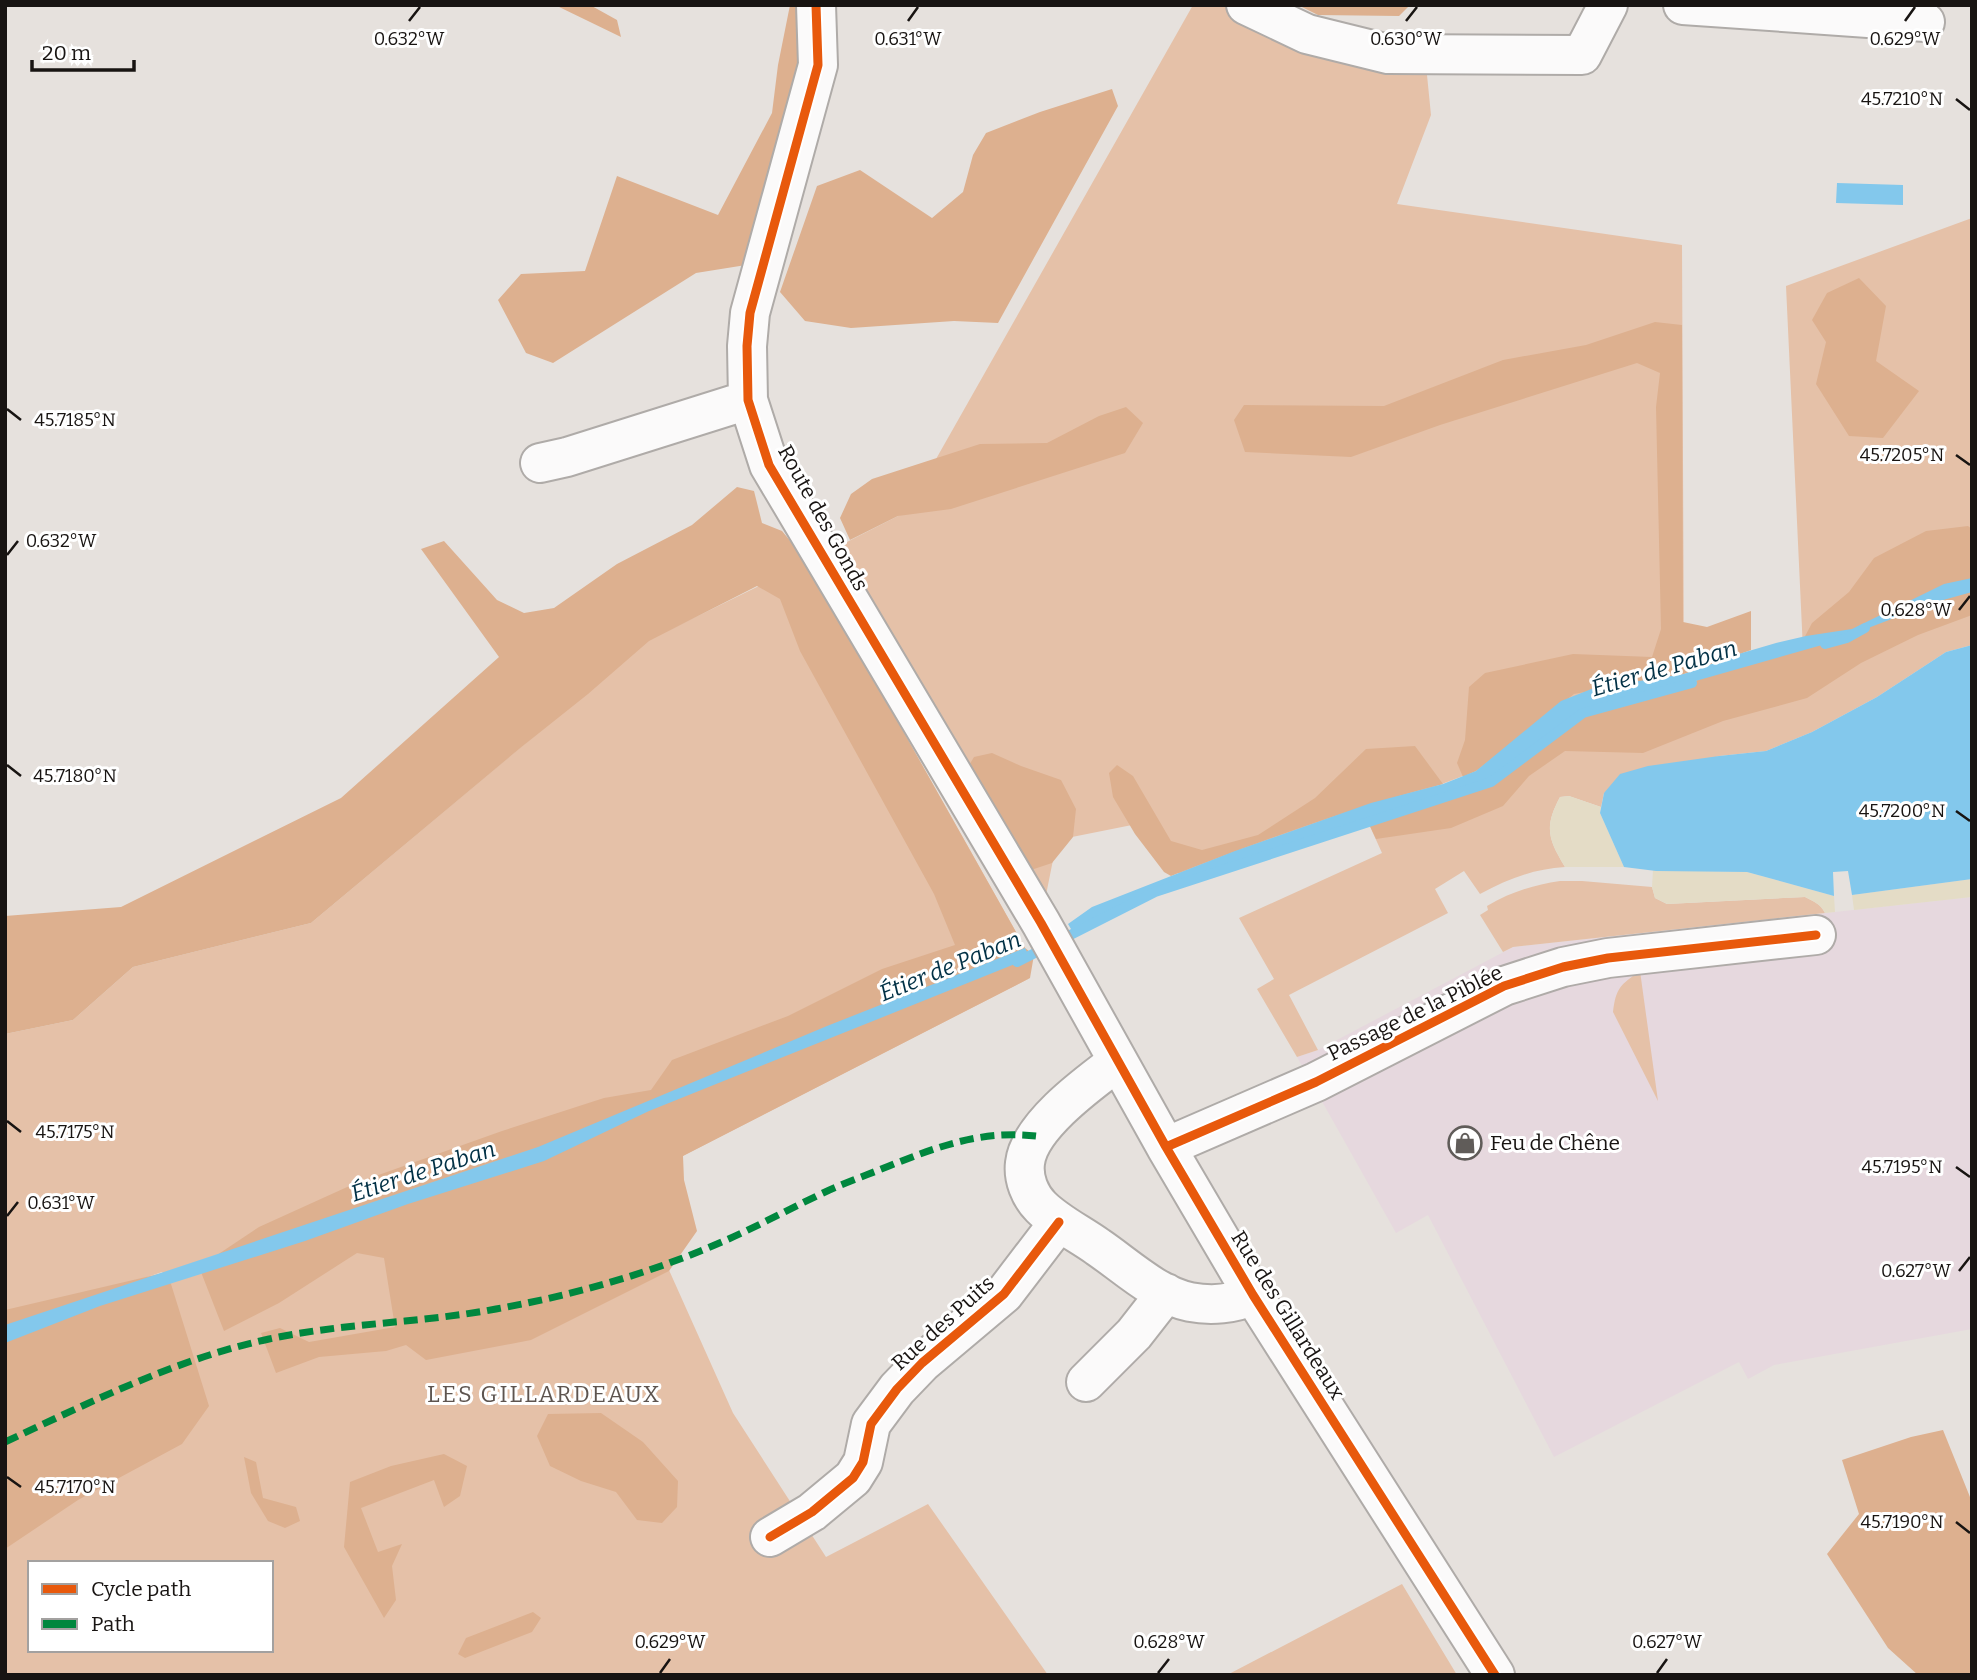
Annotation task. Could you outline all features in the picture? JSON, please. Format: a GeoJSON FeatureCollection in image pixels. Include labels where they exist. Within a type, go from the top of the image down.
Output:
{"type":"FeatureCollection","features":[{"type":"Feature","properties":{"kind":"street","name":"Route des Gonds"},"geometry":{"type":"LineString","coordinates":[[816,5],[818,65],[750,313],[747,346],[748,400],[769,465],[1065,965]]}},
{"type":"Feature","properties":{"kind":"street"},"geometry":{"type":"LineString","coordinates":[[1246,5],[1307,34],[1388,54],[1582,55],[1608,5]]}},
{"type":"Feature","properties":{"kind":"street"},"geometry":{"type":"LineString","coordinates":[[1683,5],[1925,22]]}},
{"type":"Feature","properties":{"kind":"street"},"geometry":{"type":"LineString","coordinates":[[540,463],[568,457],[748,400]]}},
{"type":"Feature","properties":{"kind":"street","name":"Passage de la Piblée"},"geometry":{"type":"LineString","coordinates":[[1166,1147],[1316,1082],[1504,986],[1563,967],[1608,958],[1816,935]]}},
{"type":"Feature","properties":{"kind":"street","name":"Rue des Gillardeaux"},"geometry":{"type":"LineString","coordinates":[[1065,965],[1117,1062],[1252,1295],[1495,1675]]}},
{"type":"Feature","properties":{"kind":"street"},"geometry":{"type":"LineString","coordinates":[[1117,1062],[1088,1084],[1036,1136],[1025,1161],[1025,1177],[1030,1192],[1041,1207],[1059,1222],[1166,1293],[1189,1302],[1235,1304],[1252,1295]]}},
{"type":"Feature","properties":{"kind":"street","name":"Rue des Puits"},"geometry":{"type":"LineString","coordinates":[[770,1537],[812,1512],[853,1478],[863,1462],[871,1424],[897,1389],[922,1363],[1004,1294],[1059,1222]]}},
{"type":"Feature","properties":{"kind":"street"},"geometry":{"type":"LineString","coordinates":[[1086,1382],[1134,1334],[1166,1293]]}},
{"type":"Feature","properties":{"kind":"shaded area"},"geometry":{"type":"Polygon","coordinates":[[[555,5],[590,5],[617,20],[621,37],[555,5]]]}},
{"type":"Feature","properties":{"kind":"shaded area"},"geometry":{"type":"Polygon","coordinates":[[[790,5],[816,5],[746,265],[696,273],[553,363],[526,353],[498,300],[521,274],[585,271],[617,176],[718,215],[772,113],[790,5]]]}},
{"type":"Feature","properties":{"kind":"shaded area"},"geometry":{"type":"Polygon","coordinates":[[[1193,5],[1259,5],[1426,65],[1431,115],[1397,204],[1682,245],[1684,674],[1476,771],[1184,882],[1147,822],[1057,840],[1045,900],[841,545],[906,512],[1193,5]]]}},
{"type":"Feature","properties":{"kind":"shaded area"},"geometry":{"type":"Polygon","coordinates":[[[1298,5],[1410,5],[1399,16],[1318,15],[1298,5]]]}},
{"type":"Feature","properties":{"kind":"shaded area"},"geometry":{"type":"Polygon","coordinates":[[[1112,89],[1118,106],[998,323],[954,321],[851,328],[805,321],[780,292],[817,186],[860,170],[932,218],[963,192],[973,155],[986,133],[1112,89]]]}},
{"type":"Feature","properties":{"kind":"shaded area"},"geometry":{"type":"Polygon","coordinates":[[[1972,218],[1972,645],[1946,652],[1877,697],[1812,732],[1766,751],[1719,756],[1604,793],[1601,807],[1569,796],[1560,797],[1552,817],[1550,833],[1565,867],[1521,876],[1480,894],[1464,871],[1435,889],[1448,913],[1289,995],[1318,1050],[1297,1057],[1257,989],[1274,979],[1239,918],[1382,853],[1368,822],[1491,782],[1803,650],[1786,286],[1972,218]]]}},
{"type":"Feature","properties":{"kind":"shaded area"},"geometry":{"type":"Polygon","coordinates":[[[1859,278],[1886,306],[1876,361],[1919,391],[1883,438],[1849,436],[1816,384],[1826,342],[1812,320],[1827,293],[1859,278]]]}},
{"type":"Feature","properties":{"kind":"shaded area"},"geometry":{"type":"Polygon","coordinates":[[[1655,322],[1682,325],[1683,622],[1707,627],[1751,611],[1751,650],[1684,674],[1574,694],[1476,771],[1463,777],[1457,763],[1465,740],[1469,687],[1485,673],[1573,654],[1652,657],[1661,629],[1656,407],[1660,373],[1637,363],[1440,425],[1351,457],[1245,452],[1234,420],[1244,405],[1384,406],[1503,360],[1586,345],[1655,322]]]}},
{"type":"Feature","properties":{"kind":"shaded area"},"geometry":{"type":"Polygon","coordinates":[[[1126,407],[1143,423],[1125,453],[951,509],[898,516],[850,540],[840,518],[851,494],[872,479],[980,444],[1047,443],[1099,416],[1126,407]]]}},
{"type":"Feature","properties":{"kind":"shaded area"},"geometry":{"type":"Polygon","coordinates":[[[737,487],[754,491],[762,523],[782,531],[808,562],[1025,948],[1034,955],[1030,978],[683,1156],[684,1180],[697,1231],[669,1271],[531,1340],[426,1360],[406,1345],[386,1351],[319,1357],[276,1373],[261,1333],[280,1328],[309,1342],[395,1327],[384,1258],[357,1253],[279,1303],[224,1331],[199,1267],[259,1227],[356,1183],[502,1131],[604,1098],[651,1090],[672,1060],[788,1016],[882,969],[955,945],[934,894],[800,651],[780,599],[757,586],[649,641],[311,923],[133,967],[73,1020],[5,1034],[5,916],[121,907],[341,798],[499,657],[421,549],[444,541],[497,600],[524,613],[554,608],[617,564],[692,525],[737,487]]]}},
{"type":"Feature","properties":{"kind":"shaded area"},"geometry":{"type":"Polygon","coordinates":[[[1968,526],[1972,529],[1972,615],[1918,635],[1861,663],[1807,698],[1723,721],[1643,753],[1565,751],[1529,776],[1503,806],[1451,828],[1376,839],[1368,822],[1491,782],[1583,713],[1681,686],[1802,642],[1812,623],[1849,592],[1874,558],[1926,531],[1968,526]]]}},
{"type":"Feature","properties":{"kind":"shaded area"},"geometry":{"type":"Polygon","coordinates":[[[808,562],[1025,948],[538,1147],[166,1272],[199,1267],[1030,978],[630,1183],[733,1413],[826,1557],[928,1504],[1048,1675],[5,1675],[5,1332],[167,1278],[162,1272],[5,1325],[5,1034],[73,1020],[133,967],[311,923],[649,640],[808,562]]]}},
{"type":"Feature","properties":{"kind":"shaded area"},"geometry":{"type":"Polygon","coordinates":[[[1415,746],[1443,784],[1306,826],[1171,876],[1164,872],[1135,834],[1113,797],[1109,773],[1117,765],[1133,776],[1171,841],[1202,850],[1258,835],[1315,798],[1366,749],[1415,746]]]}},
{"type":"Feature","properties":{"kind":"shaded area"},"geometry":{"type":"Polygon","coordinates":[[[992,753],[1061,780],[1076,809],[1073,837],[1052,863],[1028,871],[968,767],[974,757],[992,753]]]}},
{"type":"Feature","properties":{"kind":"shaded area"},"geometry":{"type":"Polygon","coordinates":[[[1560,881],[1652,887],[1655,898],[1667,904],[1805,897],[1819,905],[1825,913],[1513,947],[1503,952],[1480,915],[1488,910],[1487,906],[1522,890],[1560,881]]]}},
{"type":"Feature","properties":{"kind":"shaded area"},"geometry":{"type":"Polygon","coordinates":[[[1972,897],[1972,1329],[1774,1365],[1748,1379],[1739,1362],[1554,1457],[1428,1215],[1396,1233],[1297,1057],[1318,1050],[1513,947],[1972,897]]]}},
{"type":"Feature","properties":{"kind":"shaded area"},"geometry":{"type":"Polygon","coordinates":[[[1640,971],[1658,1101],[1613,1012],[1620,988],[1640,971]]]}},
{"type":"Feature","properties":{"kind":"shaded area"},"geometry":{"type":"Polygon","coordinates":[[[163,1273],[171,1284],[209,1406],[182,1444],[78,1500],[5,1549],[5,1310],[163,1273]]]}},
{"type":"Feature","properties":{"kind":"shaded area"},"geometry":{"type":"Polygon","coordinates":[[[601,1413],[643,1442],[678,1481],[677,1507],[662,1523],[637,1520],[616,1492],[581,1481],[550,1466],[537,1436],[548,1414],[601,1413]]]}},
{"type":"Feature","properties":{"kind":"shaded area"},"geometry":{"type":"Polygon","coordinates":[[[1943,1430],[1972,1502],[1972,1675],[1918,1675],[1888,1648],[1827,1554],[1859,1514],[1842,1460],[1911,1437],[1943,1430]]]}},
{"type":"Feature","properties":{"kind":"shaded area"},"geometry":{"type":"Polygon","coordinates":[[[444,1454],[467,1466],[460,1496],[444,1507],[434,1480],[361,1508],[378,1552],[402,1544],[392,1566],[396,1600],[384,1618],[344,1547],[350,1482],[391,1466],[444,1454]]]}},
{"type":"Feature","properties":{"kind":"shaded area"},"geometry":{"type":"Polygon","coordinates":[[[244,1457],[256,1462],[263,1498],[296,1507],[300,1521],[285,1528],[268,1521],[251,1493],[244,1457]]]}},
{"type":"Feature","properties":{"kind":"shaded area"},"geometry":{"type":"Polygon","coordinates":[[[1402,1584],[1457,1675],[1227,1675],[1402,1584]]]}},
{"type":"Feature","properties":{"kind":"shaded area"},"geometry":{"type":"Polygon","coordinates":[[[533,1612],[541,1618],[532,1632],[465,1658],[458,1654],[466,1638],[533,1612]]]}},
{"type":"Feature","properties":{"kind":"sand"},"geometry":{"type":"Polygon","coordinates":[[[1569,796],[1601,807],[1600,813],[1624,867],[1565,867],[1552,840],[1550,825],[1560,797],[1569,796]]]}},
{"type":"Feature","properties":{"kind":"sand"},"geometry":{"type":"Polygon","coordinates":[[[1653,870],[1747,872],[1834,896],[1835,912],[1825,913],[1819,905],[1805,897],[1667,904],[1655,898],[1652,887],[1653,870]]]}},
{"type":"Feature","properties":{"kind":"sand"},"geometry":{"type":"Polygon","coordinates":[[[1972,879],[1972,897],[1854,910],[1852,895],[1972,879]]]}},
{"type":"Feature","properties":{"kind":"water"},"geometry":{"type":"Polygon","coordinates":[[[1837,183],[1903,185],[1903,205],[1836,203],[1837,183]]]}},
{"type":"Feature","properties":{"kind":"water"},"geometry":{"type":"Polygon","coordinates":[[[1972,578],[1972,592],[1936,602],[1829,643],[1583,713],[1491,782],[1152,889],[1109,911],[1074,934],[1068,924],[1092,907],[1235,851],[1371,803],[1443,784],[1476,771],[1561,701],[1594,688],[1684,674],[1776,643],[1852,629],[1944,584],[1972,578]]]}},
{"type":"Feature","properties":{"kind":"water"},"geometry":{"type":"Polygon","coordinates":[[[1972,645],[1972,879],[1852,895],[1848,871],[1833,872],[1834,896],[1747,872],[1656,871],[1624,867],[1600,813],[1604,793],[1620,774],[1648,766],[1766,751],[1812,732],[1877,697],[1946,652],[1972,645]]]}},
{"type":"Feature","properties":{"kind":"water"},"geometry":{"type":"Polygon","coordinates":[[[1025,948],[1030,958],[649,1111],[544,1161],[100,1306],[5,1343],[5,1325],[538,1147],[827,1026],[1025,948]]]}},
{"type":"Feature","properties":{"kind":"waterway","name":"Étier de Paban"},"geometry":{"type":"LineString","coordinates":[[1825,644],[1847,638],[1865,628]]}},
{"type":"Feature","properties":{"kind":"waterway","name":"Étier de Paban"},"geometry":{"type":"LineString","coordinates":[[1017,962],[1155,892],[1491,782],[1583,713],[1692,683]]}},
{"type":"Feature","properties":{"kind":"marked path"},"geometry":{"type":"LineString","coordinates":[[5,1442],[134,1383],[234,1348],[297,1334],[468,1314],[578,1291],[684,1257],[739,1234],[831,1189],[925,1152],[961,1141],[997,1135],[1036,1136]]}},
{"type":"Feature","properties":{"kind":"cycle path"},"geometry":{"type":"LineString","coordinates":[[816,5],[818,65],[750,313],[747,346],[748,400],[769,465],[1041,923],[1166,1147],[1253,1295],[1495,1675]]}},
{"type":"Feature","properties":{"kind":"cycle path"},"geometry":{"type":"LineString","coordinates":[[1166,1147],[1316,1082],[1504,986],[1563,967],[1608,958],[1816,935]]}},
{"type":"Feature","properties":{"kind":"cycle path"},"geometry":{"type":"LineString","coordinates":[[770,1537],[812,1512],[853,1478],[863,1462],[871,1424],[897,1389],[922,1363],[1004,1294],[1059,1222]]}},
{"type":"Feature","properties":{"kind":"place","name":"Feu de Chêne"},"geometry":{"type":"Point","coordinates":[1465,1143]}},
{"type":"Feature","properties":{"kind":"district","name":"LES GILLARDEAUX"},"geometry":{"type":"Point","coordinates":[544,1394]}}]}
